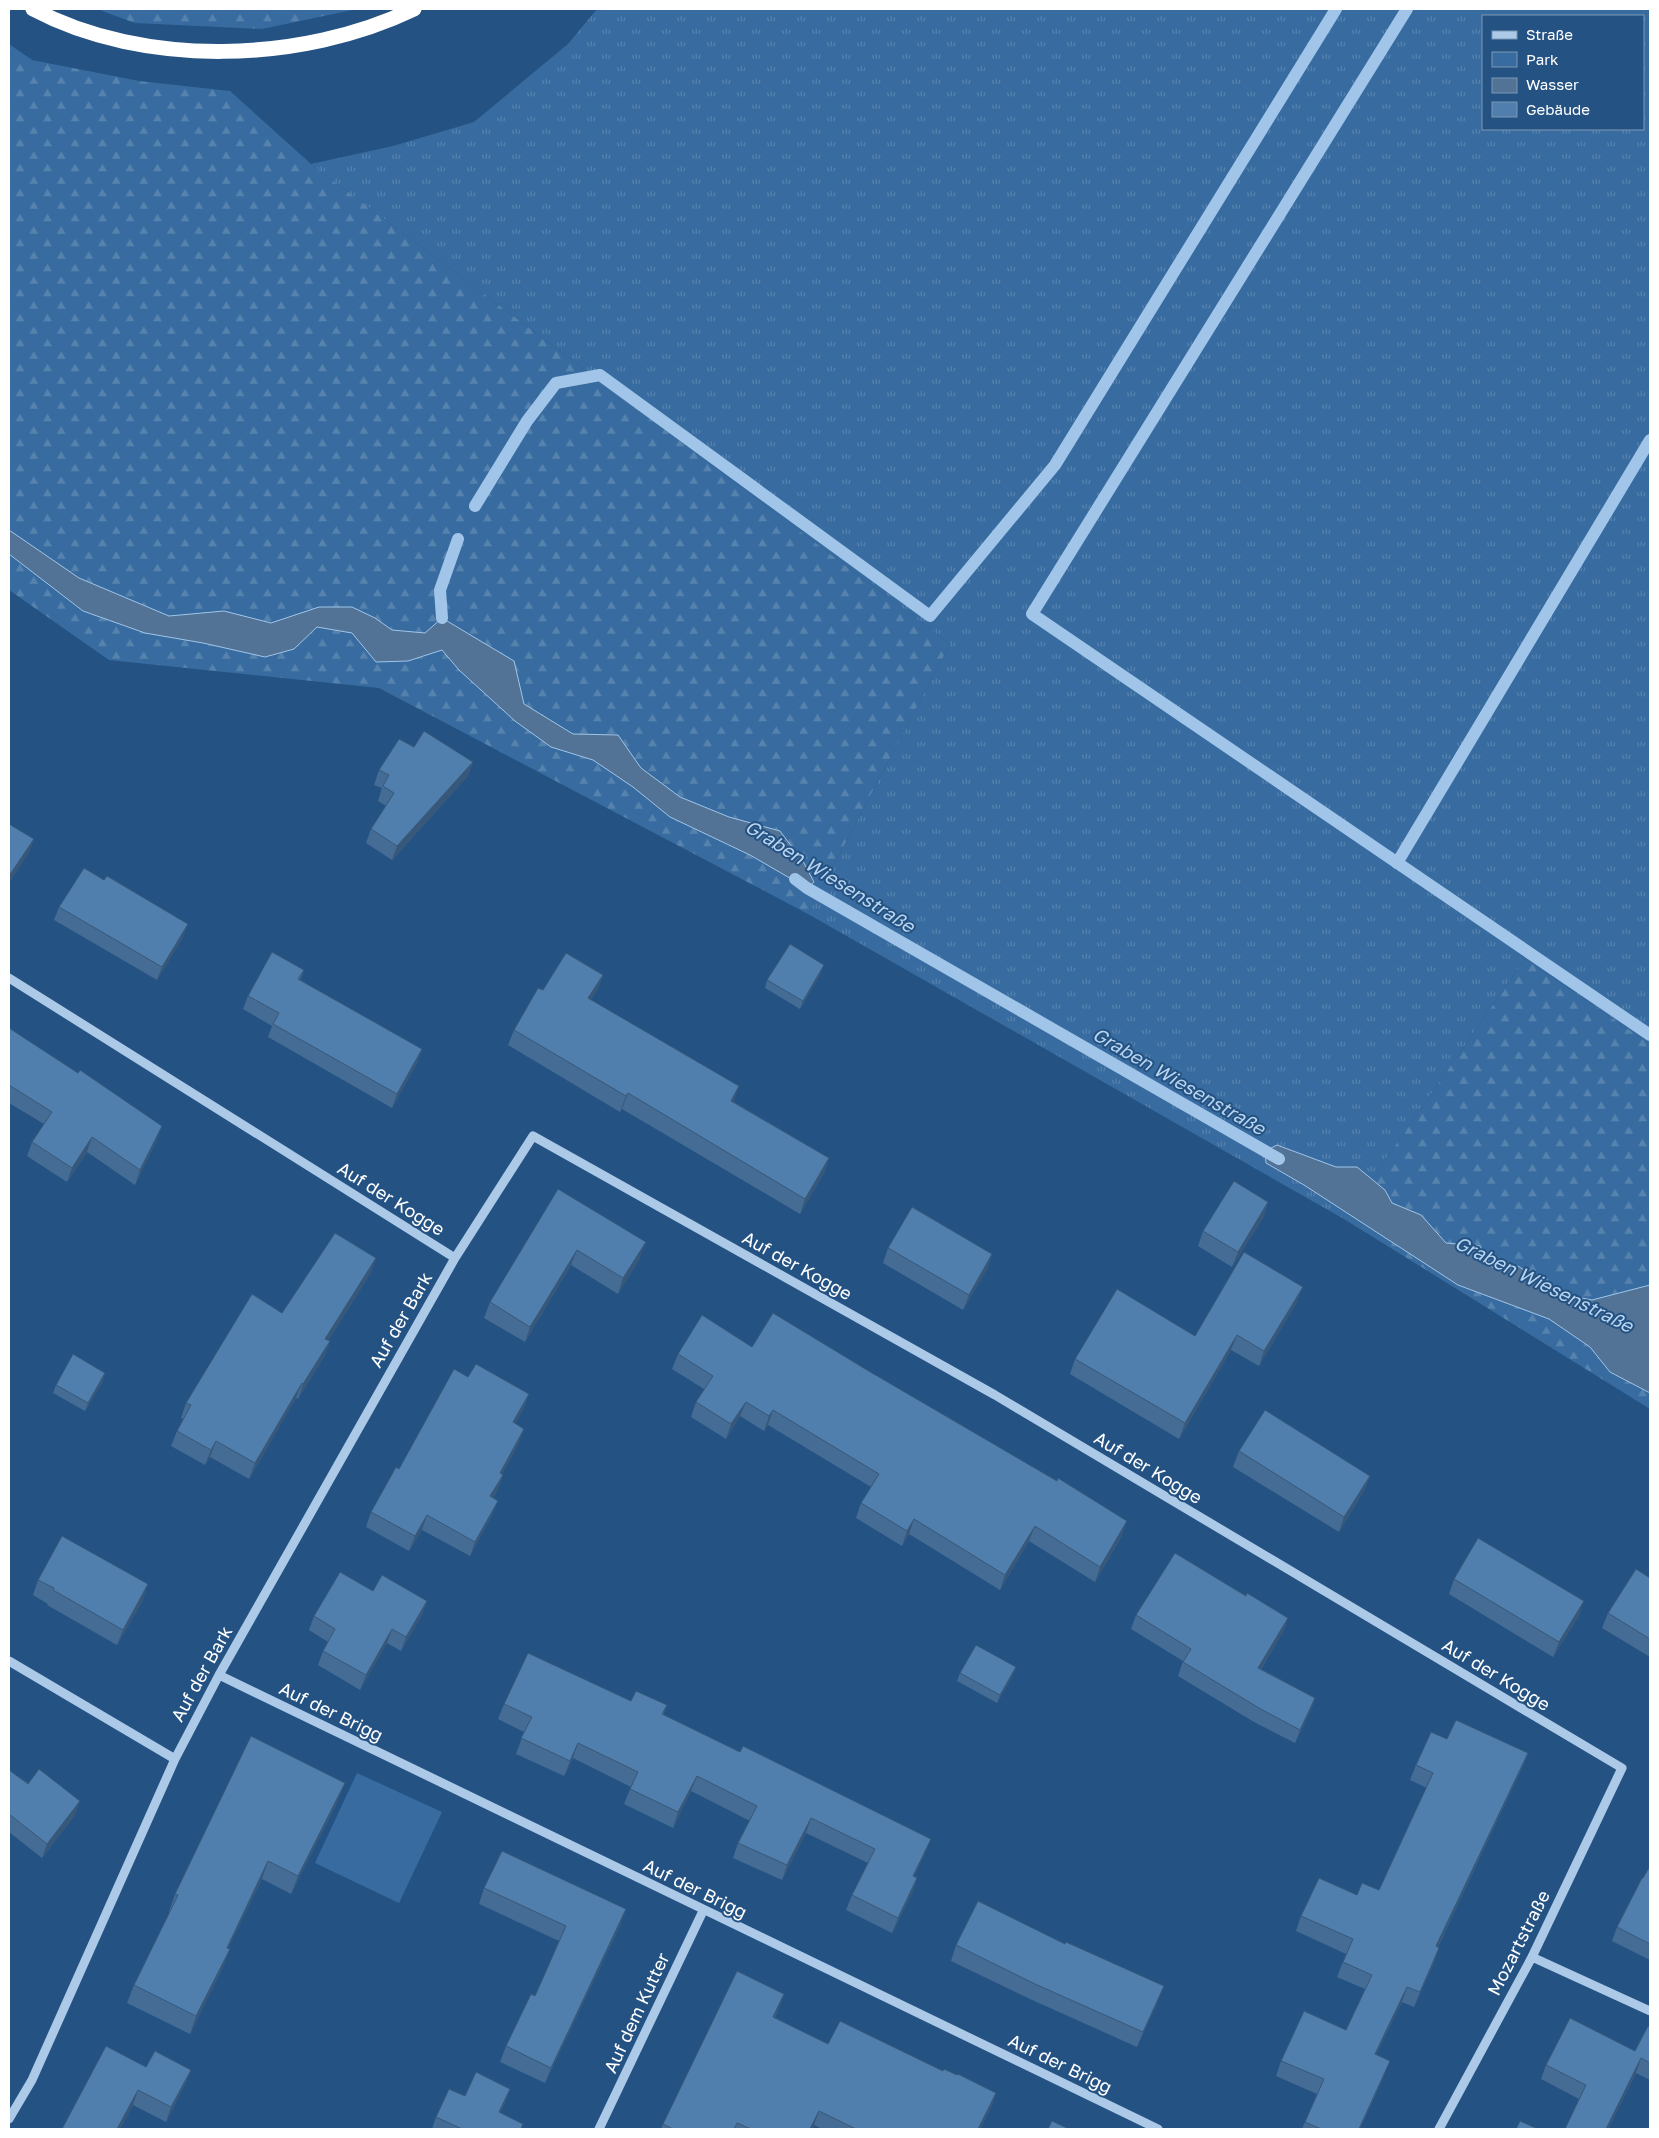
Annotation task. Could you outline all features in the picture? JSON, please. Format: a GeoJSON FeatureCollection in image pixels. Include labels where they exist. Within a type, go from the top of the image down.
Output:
{"type":"FeatureCollection","features":[{"type":"Feature","properties":{"kind":"highway"},"geometry":{"type":"LineString","coordinates":[[33,9],[86,30],[137,44],[190,51],[244,51],[297,46],[349,34],[414,9]]}},
{"type":"Feature","properties":{"kind":"street","name":"Auf der Kogge"},"geometry":{"type":"LineString","coordinates":[[9,978],[455,1258],[533,1136],[995,1396],[1622,1768]]}},
{"type":"Feature","properties":{"kind":"street","name":"Auf der Bark"},"geometry":{"type":"LineString","coordinates":[[9,2120],[32,2080],[175,1759],[219,1675],[455,1258]]}},
{"type":"Feature","properties":{"kind":"street"},"geometry":{"type":"LineString","coordinates":[[9,1661],[175,1759]]}},
{"type":"Feature","properties":{"kind":"street","name":"Auf der Brigg"},"geometry":{"type":"LineString","coordinates":[[219,1675],[703,1911],[1158,2129]]}},
{"type":"Feature","properties":{"kind":"street","name":"Mozartstraße"},"geometry":{"type":"LineString","coordinates":[[1439,2129],[1532,1956],[1622,1768]]}},
{"type":"Feature","properties":{"kind":"street","name":"Auf dem Kutter"},"geometry":{"type":"LineString","coordinates":[[599,2129],[703,1911]]}},
{"type":"Feature","properties":{"kind":"street"},"geometry":{"type":"LineString","coordinates":[[1532,1956],[1650,2011]]}},
{"type":"Feature","properties":{"kind":"green space"},"geometry":{"type":"Polygon","coordinates":[[[97,9],[357,9],[262,29],[135,23],[97,9]]]}},
{"type":"Feature","properties":{"kind":"green space"},"geometry":{"type":"Polygon","coordinates":[[[597,9],[1650,9],[1650,1044],[1525,959],[1344,1219],[808,914],[950,644],[311,164],[393,146],[474,122],[568,44],[597,9]]]}},
{"type":"Feature","properties":{"kind":"green space"},"geometry":{"type":"Polygon","coordinates":[[[9,44],[32,60],[139,81],[230,91],[311,164],[950,644],[808,914],[379,688],[109,660],[9,590],[9,44]]]}},
{"type":"Feature","properties":{"kind":"green space"},"geometry":{"type":"Polygon","coordinates":[[[1525,959],[1650,1044],[1650,1409],[1344,1219],[1525,959]]]}},
{"type":"Feature","properties":{"kind":"green space"},"geometry":{"type":"Polygon","coordinates":[[[357,1773],[442,1812],[399,1903],[315,1863],[357,1773]]]}},
{"type":"Feature","properties":{"kind":"water"},"geometry":{"type":"Polygon","coordinates":[[[9,530],[79,578],[169,616],[224,611],[271,623],[319,607],[352,607],[375,618],[392,630],[425,633],[442,618],[514,661],[524,704],[573,734],[618,735],[641,768],[680,797],[729,817],[780,831],[804,863],[814,882],[807,888],[750,855],[670,817],[633,787],[593,760],[551,747],[515,721],[459,670],[442,650],[408,661],[376,662],[352,633],[317,627],[294,649],[265,657],[203,643],[145,633],[83,611],[9,554],[9,530]]]}},
{"type":"Feature","properties":{"kind":"water"},"geometry":{"type":"Polygon","coordinates":[[[1277,1145],[1336,1167],[1357,1167],[1385,1190],[1392,1203],[1421,1215],[1446,1243],[1480,1246],[1492,1267],[1501,1271],[1518,1266],[1537,1279],[1542,1290],[1592,1300],[1650,1285],[1650,1393],[1610,1372],[1590,1347],[1549,1319],[1458,1285],[1304,1185],[1266,1163],[1265,1151],[1277,1145]]]}},
{"type":"Feature","properties":{"kind":"building"},"geometry":{"type":"Polygon","coordinates":[[[424,731],[473,762],[397,846],[371,829],[394,793],[383,786],[389,775],[379,770],[399,739],[414,747],[424,731]]]}},
{"type":"Feature","properties":{"kind":"building"},"geometry":{"type":"Polygon","coordinates":[[[9,824],[34,839],[9,876],[9,824]]]}},
{"type":"Feature","properties":{"kind":"building"},"geometry":{"type":"Polygon","coordinates":[[[84,868],[104,880],[107,876],[188,924],[162,967],[59,907],[84,868]]]}},
{"type":"Feature","properties":{"kind":"building"},"geometry":{"type":"Polygon","coordinates":[[[790,944],[824,965],[803,1001],[767,980],[790,944]]]}},
{"type":"Feature","properties":{"kind":"building"},"geometry":{"type":"Polygon","coordinates":[[[272,952],[304,970],[298,979],[422,1049],[397,1094],[273,1024],[279,1013],[248,996],[272,952]]]}},
{"type":"Feature","properties":{"kind":"building"},"geometry":{"type":"Polygon","coordinates":[[[566,953],[603,975],[588,998],[739,1086],[731,1101],[829,1158],[805,1199],[628,1093],[626,1096],[514,1030],[538,988],[543,990],[566,953]]]}},
{"type":"Feature","properties":{"kind":"building"},"geometry":{"type":"Polygon","coordinates":[[[9,1028],[78,1073],[80,1070],[162,1126],[140,1170],[92,1137],[72,1168],[32,1142],[52,1112],[9,1085],[9,1028]]]}},
{"type":"Feature","properties":{"kind":"building"},"geometry":{"type":"Polygon","coordinates":[[[1234,1181],[1268,1202],[1238,1252],[1203,1231],[1234,1181]]]}},
{"type":"Feature","properties":{"kind":"building"},"geometry":{"type":"Polygon","coordinates":[[[558,1189],[646,1242],[623,1278],[577,1250],[530,1327],[490,1302],[558,1189]]]}},
{"type":"Feature","properties":{"kind":"building"},"geometry":{"type":"Polygon","coordinates":[[[912,1207],[992,1254],[969,1295],[888,1248],[912,1207]]]}},
{"type":"Feature","properties":{"kind":"building"},"geometry":{"type":"Polygon","coordinates":[[[335,1233],[376,1258],[325,1339],[330,1341],[302,1383],[255,1463],[216,1441],[211,1450],[177,1431],[191,1405],[186,1403],[252,1294],[282,1313],[335,1233]]]}},
{"type":"Feature","properties":{"kind":"building"},"geometry":{"type":"Polygon","coordinates":[[[1244,1252],[1303,1287],[1264,1351],[1237,1335],[1185,1423],[1075,1359],[1117,1289],[1195,1336],[1244,1252]]]}},
{"type":"Feature","properties":{"kind":"building"},"geometry":{"type":"Polygon","coordinates":[[[773,1313],[1057,1481],[1058,1478],[1127,1521],[1100,1567],[1035,1526],[1005,1575],[914,1519],[907,1531],[861,1503],[879,1474],[773,1410],[769,1416],[746,1402],[731,1424],[696,1402],[713,1376],[678,1354],[702,1315],[752,1347],[773,1313]]]}},
{"type":"Feature","properties":{"kind":"building"},"geometry":{"type":"Polygon","coordinates":[[[73,1354],[105,1373],[88,1403],[56,1385],[73,1354]]]}},
{"type":"Feature","properties":{"kind":"building"},"geometry":{"type":"Polygon","coordinates":[[[476,1364],[529,1394],[513,1422],[524,1429],[500,1473],[503,1475],[490,1496],[498,1501],[475,1542],[427,1515],[415,1536],[371,1512],[396,1467],[399,1469],[454,1369],[468,1377],[476,1364]]]}},
{"type":"Feature","properties":{"kind":"building"},"geometry":{"type":"Polygon","coordinates":[[[1265,1410],[1370,1476],[1344,1517],[1239,1451],[1265,1410]]]}},
{"type":"Feature","properties":{"kind":"building"},"geometry":{"type":"Polygon","coordinates":[[[62,1536],[148,1584],[123,1630],[38,1580],[62,1536]]]}},
{"type":"Feature","properties":{"kind":"building"},"geometry":{"type":"Polygon","coordinates":[[[1478,1538],[1584,1601],[1559,1642],[1454,1579],[1478,1538]]]}},
{"type":"Feature","properties":{"kind":"building"},"geometry":{"type":"Polygon","coordinates":[[[1175,1553],[1246,1596],[1247,1593],[1288,1618],[1258,1668],[1315,1698],[1300,1730],[1259,1708],[1183,1662],[1191,1649],[1136,1615],[1175,1553]]]}},
{"type":"Feature","properties":{"kind":"building"},"geometry":{"type":"Polygon","coordinates":[[[1636,1569],[1650,1578],[1650,1639],[1608,1613],[1636,1569]]]}},
{"type":"Feature","properties":{"kind":"building"},"geometry":{"type":"Polygon","coordinates":[[[340,1572],[373,1591],[382,1575],[427,1601],[406,1637],[392,1629],[366,1675],[323,1651],[335,1629],[314,1616],[340,1572]]]}},
{"type":"Feature","properties":{"kind":"building"},"geometry":{"type":"Polygon","coordinates":[[[976,1645],[1016,1667],[1000,1695],[960,1673],[976,1645]]]}},
{"type":"Feature","properties":{"kind":"building"},"geometry":{"type":"Polygon","coordinates":[[[528,1653],[631,1701],[636,1691],[667,1705],[662,1714],[740,1752],[743,1746],[931,1839],[913,1876],[917,1878],[898,1918],[852,1895],[875,1849],[811,1818],[787,1865],[738,1843],[757,1806],[697,1776],[678,1812],[630,1789],[638,1772],[578,1743],[570,1761],[521,1738],[532,1717],[504,1704],[528,1653]]]}},
{"type":"Feature","properties":{"kind":"building"},"geometry":{"type":"Polygon","coordinates":[[[1456,1720],[1528,1753],[1436,1946],[1439,1948],[1420,1992],[1407,1987],[1375,2054],[1390,2061],[1359,2129],[1321,2129],[1305,2122],[1324,2079],[1281,2061],[1304,2011],[1346,2030],[1372,1975],[1343,1962],[1353,1939],[1301,1916],[1319,1878],[1357,1895],[1362,1883],[1379,1890],[1433,1773],[1416,1765],[1431,1732],[1447,1739],[1456,1720]]]}},
{"type":"Feature","properties":{"kind":"building"},"geometry":{"type":"Polygon","coordinates":[[[251,1736],[345,1783],[298,1876],[268,1861],[227,1948],[230,1949],[196,2016],[134,1985],[178,1895],[175,1894],[251,1736]]]}},
{"type":"Feature","properties":{"kind":"building"},"geometry":{"type":"Polygon","coordinates":[[[39,1769],[80,1801],[47,1844],[9,1814],[9,1770],[28,1784],[39,1769]]]}},
{"type":"Feature","properties":{"kind":"building"},"geometry":{"type":"Polygon","coordinates":[[[502,1851],[626,1909],[551,2068],[506,2046],[531,1994],[535,1996],[566,1926],[484,1888],[502,1851]]]}},
{"type":"Feature","properties":{"kind":"building"},"geometry":{"type":"Polygon","coordinates":[[[1650,1866],[1650,1944],[1617,1927],[1650,1866]]]}},
{"type":"Feature","properties":{"kind":"building"},"geometry":{"type":"Polygon","coordinates":[[[978,1901],[1065,1944],[1066,1942],[1164,1986],[1143,2032],[1035,1984],[956,1945],[978,1901]]]}},
{"type":"Feature","properties":{"kind":"building"},"geometry":{"type":"Polygon","coordinates":[[[737,1971],[784,1994],[773,2017],[828,2044],[840,2021],[943,2071],[944,2069],[958,2074],[996,2093],[978,2129],[856,2129],[819,2111],[810,2129],[751,2129],[737,2123],[734,2129],[673,2129],[663,2124],[737,1971]]]}},
{"type":"Feature","properties":{"kind":"building"},"geometry":{"type":"Polygon","coordinates":[[[1570,2018],[1635,2051],[1648,2026],[1650,2027],[1650,2063],[1641,2058],[1606,2129],[1565,2129],[1586,2085],[1546,2065],[1570,2018]]]}},
{"type":"Feature","properties":{"kind":"building"},"geometry":{"type":"Polygon","coordinates":[[[106,2046],[146,2067],[155,2051],[191,2070],[171,2107],[138,2090],[117,2129],[62,2129],[106,2046]]]}},
{"type":"Feature","properties":{"kind":"building"},"geometry":{"type":"Polygon","coordinates":[[[476,2072],[510,2089],[499,2112],[523,2124],[521,2129],[462,2129],[436,2117],[449,2089],[465,2096],[476,2072]]]}},
{"type":"Feature","properties":{"kind":"building"},"geometry":{"type":"Polygon","coordinates":[[[1052,2121],[1069,2129],[1048,2129],[1052,2121]]]}},
{"type":"Feature","properties":{"kind":"building"},"geometry":{"type":"Polygon","coordinates":[[[1520,2121],[1538,2129],[1516,2129],[1520,2121]]]}},
{"type":"Feature","properties":{"kind":"waterway"},"geometry":{"type":"LineString","coordinates":[[475,506],[527,421],[556,383],[600,375],[930,616],[1055,465],[1336,9]]}},
{"type":"Feature","properties":{"kind":"waterway"},"geometry":{"type":"LineString","coordinates":[[1407,9],[1032,614],[1650,1035]]}},
{"type":"Feature","properties":{"kind":"waterway"},"geometry":{"type":"LineString","coordinates":[[1397,863],[1650,440]]}},
{"type":"Feature","properties":{"kind":"waterway"},"geometry":{"type":"LineString","coordinates":[[442,618],[440,590],[458,539]]}},
{"type":"Feature","properties":{"kind":"waterway","name":"Graben Wiesenstraße"},"geometry":{"type":"LineString","coordinates":[[795,879],[807,888],[1279,1159]]}}]}
